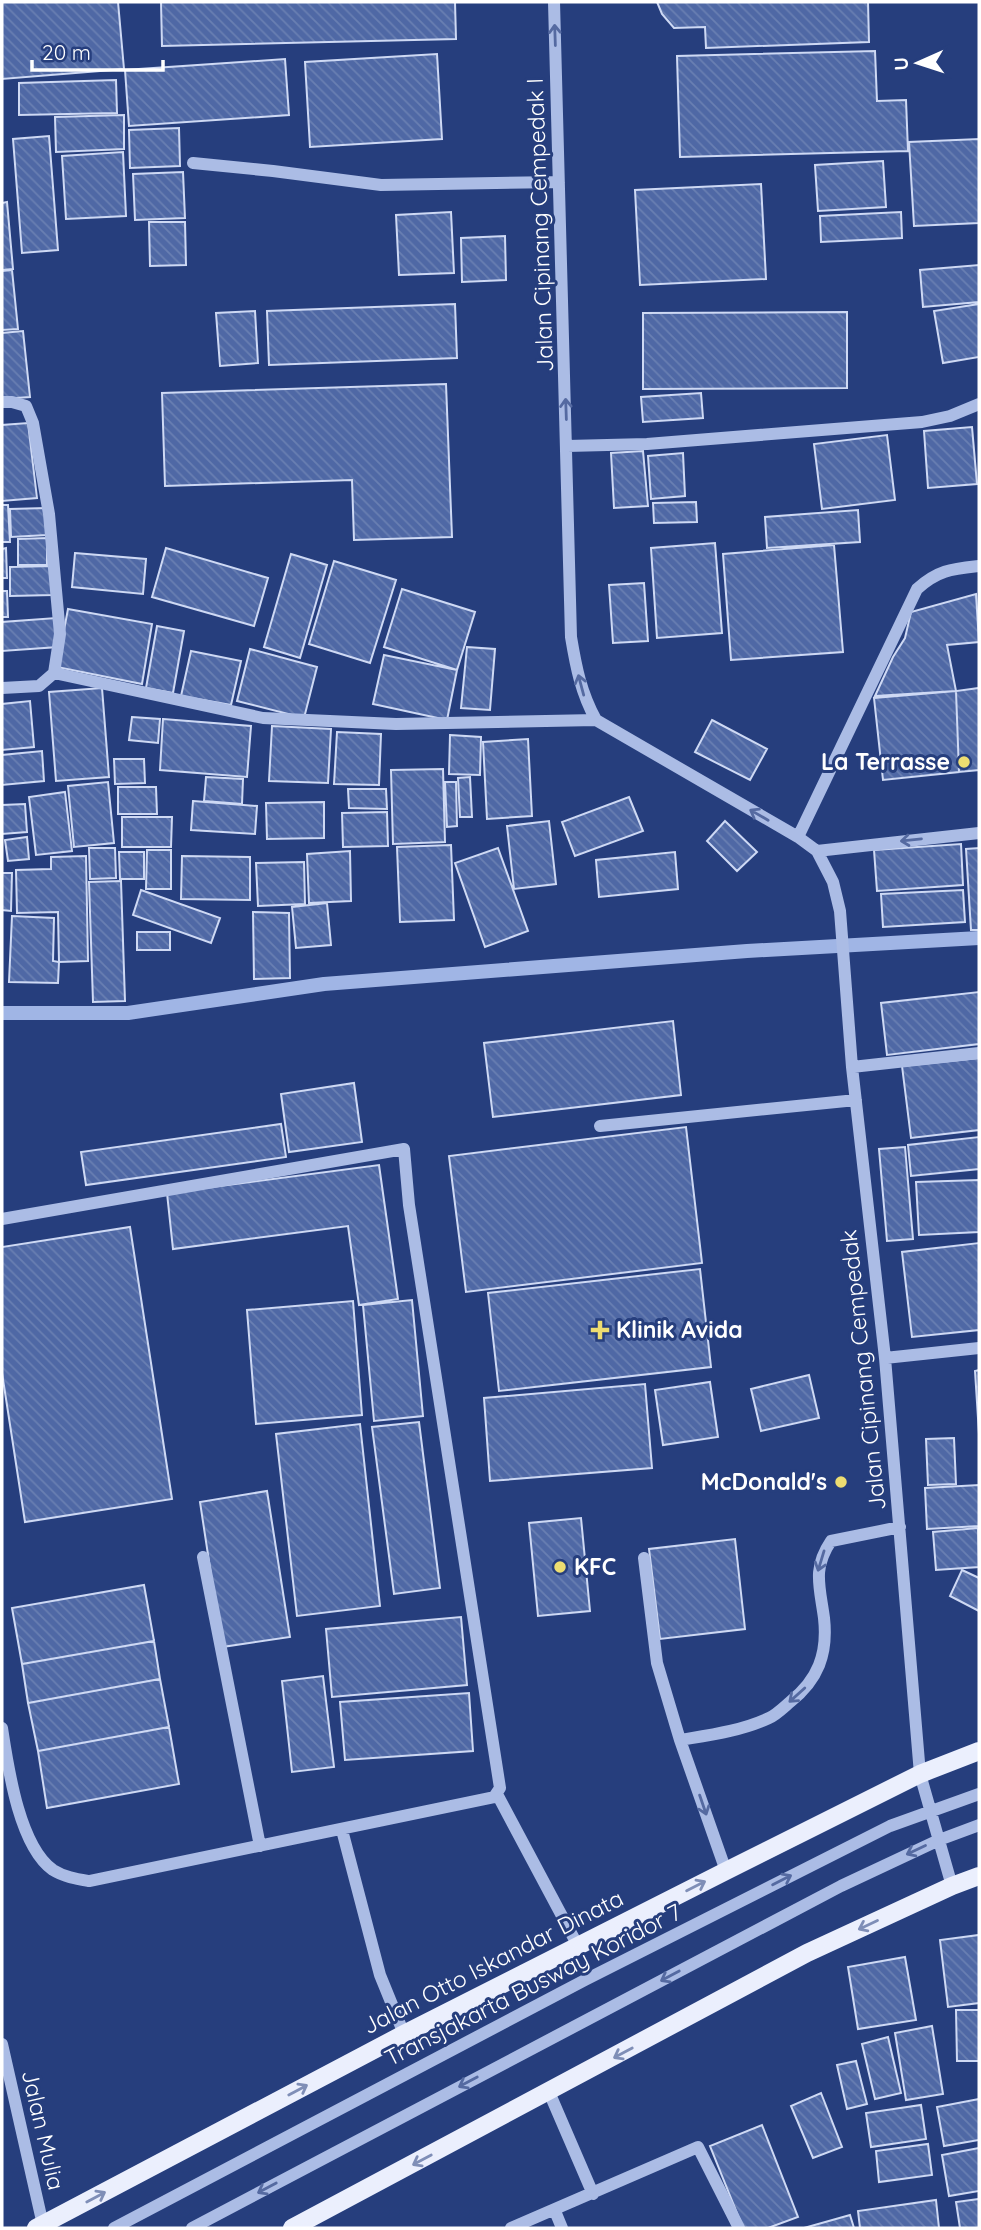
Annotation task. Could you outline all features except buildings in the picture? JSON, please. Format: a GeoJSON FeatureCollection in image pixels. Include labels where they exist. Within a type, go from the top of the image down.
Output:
{"type":"FeatureCollection","features":[{"type":"Feature","properties":{"kind":"main road","name":"Jalan Otto Iskandar Dinata"},"geometry":{"type":"LineString","coordinates":[[39,2227],[404,2034],[920,1774],[979,1751]]}},
{"type":"Feature","properties":{"kind":"main road"},"geometry":{"type":"LineString","coordinates":[[302,2226],[807,1953],[979,1876]]}},
{"type":"Feature","properties":{"kind":"street","name":"Jalan Cipinang Cempedak I"},"geometry":{"type":"LineString","coordinates":[[554,2],[568,446],[571,637],[579,681],[596,720]]}},
{"type":"Feature","properties":{"kind":"street"},"geometry":{"type":"LineString","coordinates":[[194,163],[381,186],[559,182]]}},
{"type":"Feature","properties":{"kind":"street"},"geometry":{"type":"LineString","coordinates":[[2,402],[26,406],[33,423],[49,514],[60,634],[54,673],[39,686],[2,688]]}},
{"type":"Feature","properties":{"kind":"street"},"geometry":{"type":"LineString","coordinates":[[568,446],[647,444],[922,422],[950,416],[979,404]]}},
{"type":"Feature","properties":{"kind":"street"},"geometry":{"type":"LineString","coordinates":[[798,837],[917,589],[931,577],[949,569],[979,565]]}},
{"type":"Feature","properties":{"kind":"street"},"geometry":{"type":"LineString","coordinates":[[54,673],[263,718],[396,724],[596,720],[798,837],[817,851],[979,833]]}},
{"type":"Feature","properties":{"kind":"street","name":"Jalan Cipinang Cempedak"},"geometry":{"type":"LineString","coordinates":[[817,851],[833,882],[843,929],[852,1066],[885,1358],[920,1774],[952,1886]]}},
{"type":"Feature","properties":{"kind":"street"},"geometry":{"type":"LineString","coordinates":[[852,1066],[979,1053]]}},
{"type":"Feature","properties":{"kind":"street"},"geometry":{"type":"LineString","coordinates":[[600,1126],[856,1101]]}},
{"type":"Feature","properties":{"kind":"street"},"geometry":{"type":"LineString","coordinates":[[2,1219],[404,1149],[410,1205],[499,1782],[497,1794],[578,1946]]}},
{"type":"Feature","properties":{"kind":"street"},"geometry":{"type":"LineString","coordinates":[[885,1358],[979,1348]]}},
{"type":"Feature","properties":{"kind":"street"},"geometry":{"type":"LineString","coordinates":[[680,1741],[741,1729],[771,1718],[804,1691],[818,1670],[826,1636],[818,1571],[821,1555],[831,1541],[900,1527]]}},
{"type":"Feature","properties":{"kind":"street"},"geometry":{"type":"LineString","coordinates":[[203,1557],[260,1846]]}},
{"type":"Feature","properties":{"kind":"street"},"geometry":{"type":"LineString","coordinates":[[644,1558],[657,1663],[680,1741],[726,1871]]}},
{"type":"Feature","properties":{"kind":"street"},"geometry":{"type":"LineString","coordinates":[[2,1728],[14,1795],[25,1829],[40,1856],[52,1869],[71,1879],[89,1881],[494,1797],[497,1794]]}},
{"type":"Feature","properties":{"kind":"street","name":"Transjakarta Busway Koridor 7"},"geometry":{"type":"LineString","coordinates":[[114,2228],[597,1973],[890,1826],[979,1794]]}},
{"type":"Feature","properties":{"kind":"street"},"geometry":{"type":"LineString","coordinates":[[192,2228],[841,1886],[939,1840],[979,1825]]}},
{"type":"Feature","properties":{"kind":"street"},"geometry":{"type":"LineString","coordinates":[[342,1829],[380,1975],[404,2034]]}},
{"type":"Feature","properties":{"kind":"street","name":"Jalan Mulia"},"geometry":{"type":"LineString","coordinates":[[2,2044],[39,2227]]}},
{"type":"Feature","properties":{"kind":"street"},"geometry":{"type":"LineString","coordinates":[[549,2092],[593,2194]]}},
{"type":"Feature","properties":{"kind":"street"},"geometry":{"type":"LineString","coordinates":[[511,2228],[698,2147],[738,2228]]}},
{"type":"Feature","properties":{"kind":"street"},"geometry":{"type":"LineString","coordinates":[[555,2210],[562,2228]]}},
{"type":"Feature","properties":{"kind":"waterway"},"geometry":{"type":"LineString","coordinates":[[2,1013],[128,1013],[324,984],[747,951],[979,938]]}},
{"type":"Feature","properties":{"kind":"place","name":"La Terrasse"},"geometry":{"type":"Point","coordinates":[964,762]}},
{"type":"Feature","properties":{"kind":"place","name":"Klinik Avida"},"geometry":{"type":"Point","coordinates":[600,1330]}},
{"type":"Feature","properties":{"kind":"place","name":"McDonald's"},"geometry":{"type":"Point","coordinates":[841,1482]}},
{"type":"Feature","properties":{"kind":"place","name":"KFC"},"geometry":{"type":"Point","coordinates":[560,1567]}}]}
